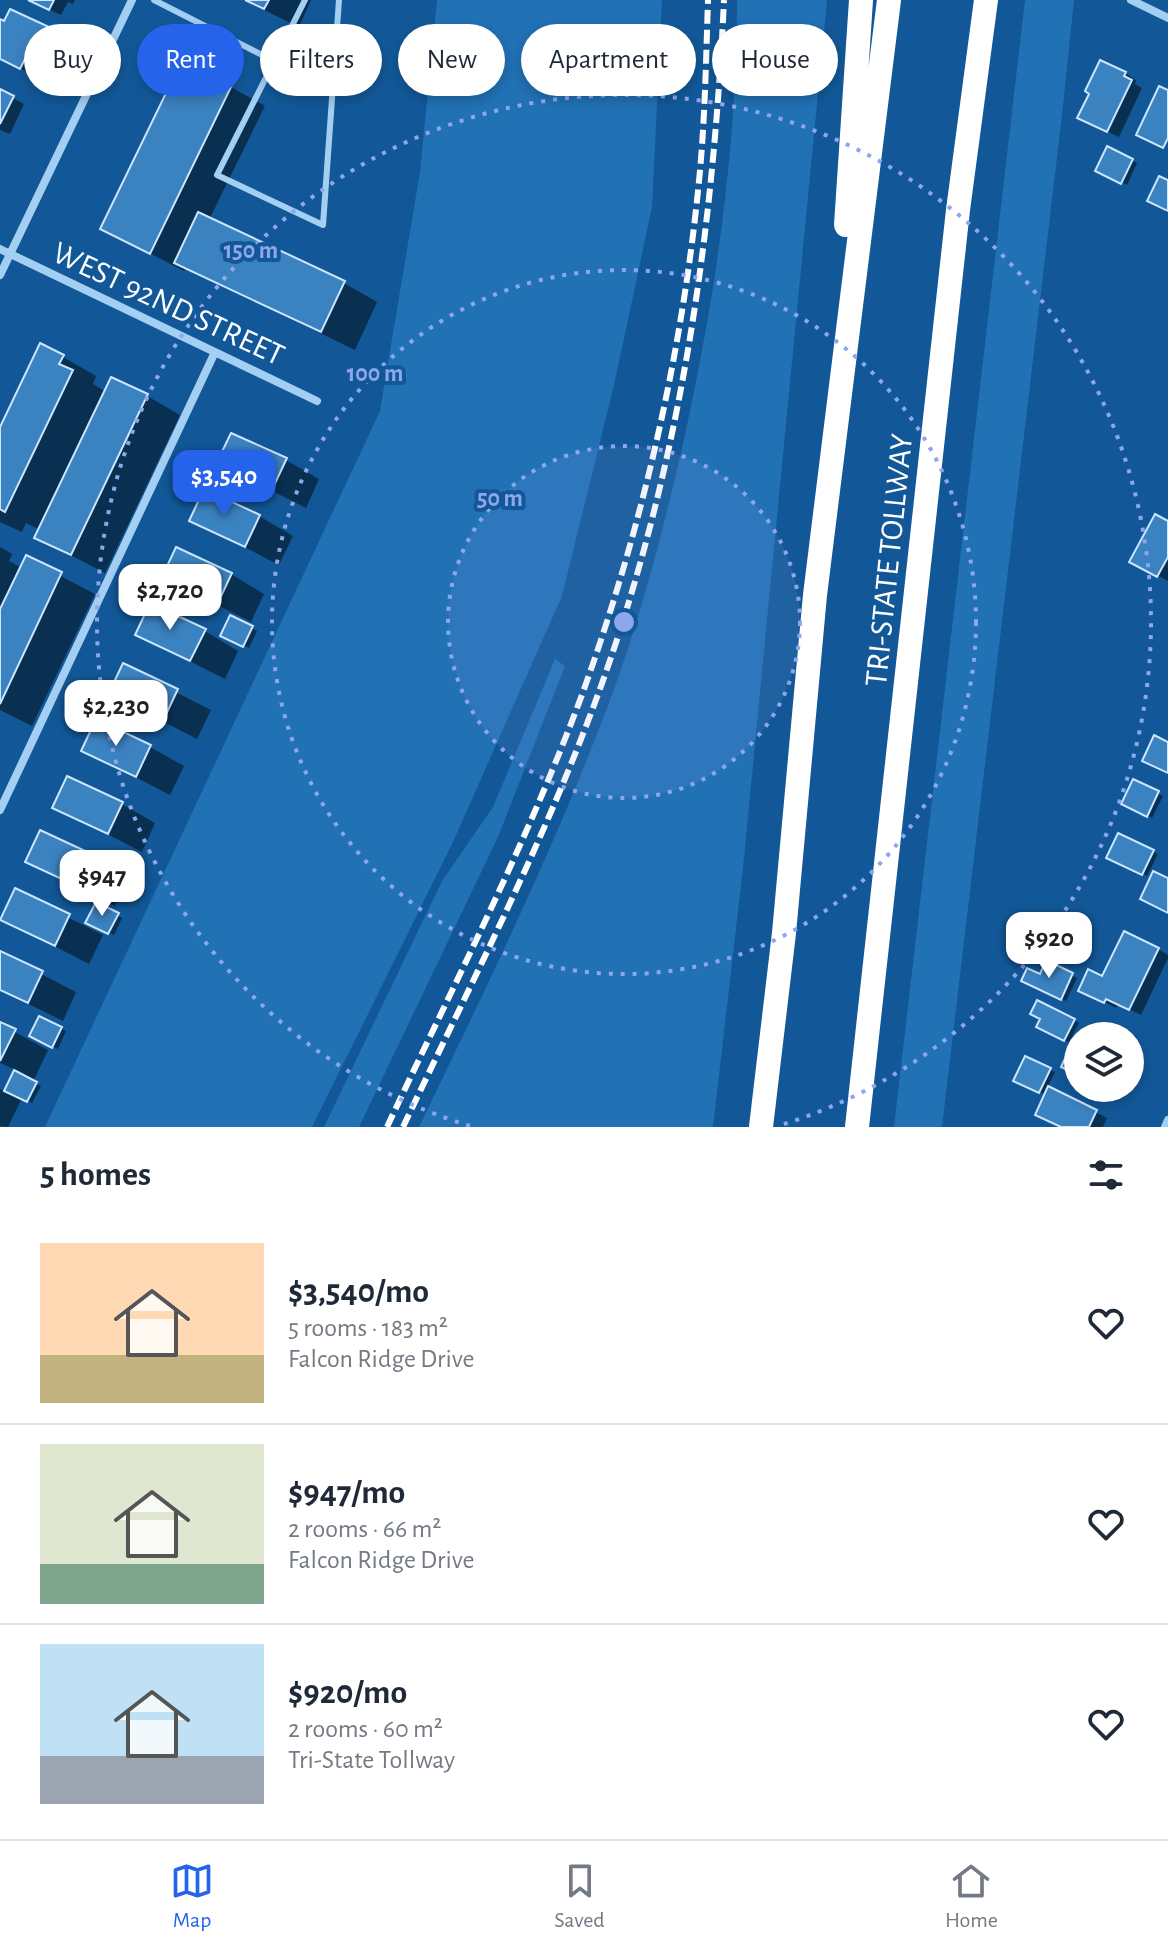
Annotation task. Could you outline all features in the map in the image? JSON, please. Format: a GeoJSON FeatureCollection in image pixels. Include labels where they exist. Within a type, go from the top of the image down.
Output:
{"type":"FeatureCollection","features":[{"type":"Feature","properties":{"kind":"highway"},"geometry":{"type":"LineString","coordinates":[[815,595],[861,0]]}},
{"type":"Feature","properties":{"kind":"highway","name":"TRI-STATE TOLLWAY"},"geometry":{"type":"LineString","coordinates":[[761,1127],[784,933],[815,595],[889,0]]}},
{"type":"Feature","properties":{"kind":"highway","name":"TRI-STATE TOLLWAY"},"geometry":{"type":"LineString","coordinates":[[857,1127],[958,210],[986,0]]}},
{"type":"Feature","properties":{"kind":"street"},"geometry":{"type":"LineString","coordinates":[[0,275],[132,0]]}},
{"type":"Feature","properties":{"kind":"street"},"geometry":{"type":"LineString","coordinates":[[1131,0],[1168,18]]}},
{"type":"Feature","properties":{"kind":"street","name":"WEST 92ND STREET"},"geometry":{"type":"LineString","coordinates":[[0,249],[317,401]]}},
{"type":"Feature","properties":{"kind":"street"},"geometry":{"type":"LineString","coordinates":[[0,810],[215,352]]}},
{"type":"Feature","properties":{"kind":"street"},"geometry":{"type":"LineString","coordinates":[[1165,1127],[1168,1120]]}},
{"type":"Feature","properties":{"kind":"lane"},"geometry":{"type":"LineString","coordinates":[[154,0],[260,54]]}},
{"type":"Feature","properties":{"kind":"lane"},"geometry":{"type":"LineString","coordinates":[[293,24],[305,0]]}},
{"type":"Feature","properties":{"kind":"lane"},"geometry":{"type":"LineString","coordinates":[[337,24],[339,0]]}},
{"type":"Feature","properties":{"kind":"lane"},"geometry":{"type":"LineString","coordinates":[[260,89],[217,175],[323,225],[332,96]]}},
{"type":"Feature","properties":{"kind":"shaded area"},"geometry":{"type":"Polygon","coordinates":[[[437,0],[662,0],[661,24],[521,24],[521,96],[657,96],[652,207],[614,385],[562,596],[453,842],[312,1127],[45,1127],[380,411],[420,172],[428,96],[505,96],[505,24],[435,24],[437,0]]]}},
{"type":"Feature","properties":{"kind":"shaded area"},"geometry":{"type":"Polygon","coordinates":[[[737,0],[827,0],[825,24],[737,24],[737,0]]]}},
{"type":"Feature","properties":{"kind":"shaded area"},"geometry":{"type":"Polygon","coordinates":[[[1025,0],[1074,0],[1062,115],[942,1127],[894,1127],[1025,0]]]}},
{"type":"Feature","properties":{"kind":"shaded area"},"geometry":{"type":"Polygon","coordinates":[[[734,96],[818,96],[743,868],[713,1127],[419,1127],[569,803],[633,632],[667,510],[705,337],[722,226],[734,96]]]}},
{"type":"Feature","properties":{"kind":"shaded area"},"geometry":{"type":"Polygon","coordinates":[[[555,659],[565,666],[498,837],[359,1127],[324,1127],[442,881],[493,807],[555,659]]]}},
{"type":"Feature","properties":{"kind":"building"},"geometry":{"type":"Polygon","coordinates":[[[28,0],[54,0],[49,10],[28,0]]]}},
{"type":"Feature","properties":{"kind":"building"},"geometry":{"type":"Polygon","coordinates":[[[245,0],[269,0],[264,9],[245,0]]]}},
{"type":"Feature","properties":{"kind":"building"},"geometry":{"type":"Polygon","coordinates":[[[10,9],[42,24],[24,24],[24,61],[20,69],[0,59],[0,19],[4,21],[10,9]]]}},
{"type":"Feature","properties":{"kind":"building"},"geometry":{"type":"Polygon","coordinates":[[[1100,60],[1126,72],[1124,76],[1132,80],[1107,132],[1077,118],[1089,94],[1085,91],[1100,60]]]}},
{"type":"Feature","properties":{"kind":"building"},"geometry":{"type":"Polygon","coordinates":[[[1159,86],[1168,90],[1168,138],[1163,148],[1136,135],[1159,86]]]}},
{"type":"Feature","properties":{"kind":"building"},"geometry":{"type":"Polygon","coordinates":[[[0,89],[14,96],[0,124],[0,89]]]}},
{"type":"Feature","properties":{"kind":"building"},"geometry":{"type":"Polygon","coordinates":[[[165,96],[227,96],[150,254],[100,229],[165,96]]]}},
{"type":"Feature","properties":{"kind":"building"},"geometry":{"type":"Polygon","coordinates":[[[1107,146],[1133,159],[1121,184],[1095,171],[1107,146]]]}},
{"type":"Feature","properties":{"kind":"building"},"geometry":{"type":"Polygon","coordinates":[[[1159,176],[1168,180],[1168,211],[1147,201],[1159,176]]]}},
{"type":"Feature","properties":{"kind":"building"},"geometry":{"type":"Polygon","coordinates":[[[198,212],[345,281],[321,332],[174,263],[198,212]]]}},
{"type":"Feature","properties":{"kind":"building"},"geometry":{"type":"Polygon","coordinates":[[[40,343],[64,355],[59,364],[73,370],[5,512],[0,509],[0,427],[40,343]]]}},
{"type":"Feature","properties":{"kind":"building"},"geometry":{"type":"Polygon","coordinates":[[[111,377],[148,394],[71,555],[34,538],[111,377]]]}},
{"type":"Feature","properties":{"kind":"building"},"geometry":{"type":"Polygon","coordinates":[[[231,433],[287,458],[272,490],[216,464],[231,433]]]}},
{"type":"Feature","properties":{"kind":"building"},"geometry":{"type":"Polygon","coordinates":[[[204,489],[260,515],[245,547],[189,521],[204,489]]]}},
{"type":"Feature","properties":{"kind":"building"},"geometry":{"type":"Polygon","coordinates":[[[1155,514],[1168,521],[1168,557],[1157,577],[1129,562],[1155,514]]]}},
{"type":"Feature","properties":{"kind":"building"},"geometry":{"type":"Polygon","coordinates":[[[176,547],[232,573],[217,605],[161,579],[176,547]]]}},
{"type":"Feature","properties":{"kind":"building"},"geometry":{"type":"Polygon","coordinates":[[[26,555],[62,572],[0,704],[0,609],[26,555]]]}},
{"type":"Feature","properties":{"kind":"building"},"geometry":{"type":"Polygon","coordinates":[[[150,603],[206,629],[190,661],[135,635],[150,603]]]}},
{"type":"Feature","properties":{"kind":"building"},"geometry":{"type":"Polygon","coordinates":[[[230,615],[253,626],[243,647],[220,636],[230,615]]]}},
{"type":"Feature","properties":{"kind":"building"},"geometry":{"type":"Polygon","coordinates":[[[123,663],[178,689],[163,721],[108,695],[123,663]]]}},
{"type":"Feature","properties":{"kind":"building"},"geometry":{"type":"Polygon","coordinates":[[[96,719],[151,745],[136,777],[81,751],[96,719]]]}},
{"type":"Feature","properties":{"kind":"building"},"geometry":{"type":"Polygon","coordinates":[[[1154,735],[1168,742],[1168,773],[1142,761],[1154,735]]]}},
{"type":"Feature","properties":{"kind":"building"},"geometry":{"type":"Polygon","coordinates":[[[67,776],[123,802],[108,834],[52,808],[67,776]]]}},
{"type":"Feature","properties":{"kind":"building"},"geometry":{"type":"Polygon","coordinates":[[[1133,779],[1159,791],[1147,817],[1121,804],[1133,779]]]}},
{"type":"Feature","properties":{"kind":"building"},"geometry":{"type":"Polygon","coordinates":[[[40,830],[96,856],[81,888],[25,862],[40,830]]]}},
{"type":"Feature","properties":{"kind":"building"},"geometry":{"type":"Polygon","coordinates":[[[1118,833],[1154,850],[1142,875],[1106,858],[1118,833]]]}},
{"type":"Feature","properties":{"kind":"building"},"geometry":{"type":"Polygon","coordinates":[[[1153,871],[1168,878],[1168,913],[1140,899],[1153,871]]]}},
{"type":"Feature","properties":{"kind":"building"},"geometry":{"type":"Polygon","coordinates":[[[15,888],[70,914],[55,946],[0,920],[15,888]]]}},
{"type":"Feature","properties":{"kind":"building"},"geometry":{"type":"Polygon","coordinates":[[[96,902],[119,913],[108,934],[85,923],[96,902]]]}},
{"type":"Feature","properties":{"kind":"building"},"geometry":{"type":"Polygon","coordinates":[[[1124,931],[1159,948],[1129,1010],[1078,991],[1088,969],[1102,976],[1124,931]]]}},
{"type":"Feature","properties":{"kind":"building"},"geometry":{"type":"Polygon","coordinates":[[[0,951],[43,971],[28,1003],[0,990],[0,951]]]}},
{"type":"Feature","properties":{"kind":"building"},"geometry":{"type":"Polygon","coordinates":[[[1046,960],[1073,973],[1061,1000],[1021,981],[1027,968],[1040,974],[1046,960]]]}},
{"type":"Feature","properties":{"kind":"building"},"geometry":{"type":"Polygon","coordinates":[[[1037,1000],[1075,1019],[1074,1022],[1064,1022],[1064,1041],[1036,1027],[1040,1019],[1030,1014],[1037,1000]]]}},
{"type":"Feature","properties":{"kind":"building"},"geometry":{"type":"Polygon","coordinates":[[[39,1016],[62,1027],[52,1048],[29,1036],[39,1016]]]}},
{"type":"Feature","properties":{"kind":"building"},"geometry":{"type":"Polygon","coordinates":[[[0,1022],[16,1029],[0,1061],[0,1022]]]}},
{"type":"Feature","properties":{"kind":"building"},"geometry":{"type":"Polygon","coordinates":[[[1025,1056],[1051,1068],[1039,1093],[1013,1081],[1025,1056]]]}},
{"type":"Feature","properties":{"kind":"building"},"geometry":{"type":"Polygon","coordinates":[[[14,1070],[37,1082],[27,1102],[4,1091],[14,1070]]]}},
{"type":"Feature","properties":{"kind":"building"},"geometry":{"type":"Polygon","coordinates":[[[1048,1086],[1064,1094],[1064,1102],[1081,1102],[1097,1110],[1089,1127],[1061,1127],[1035,1115],[1048,1086]]]}},
{"type":"Feature","properties":{"kind":"railway"},"geometry":{"type":"LineString","coordinates":[[387,1127],[539,803],[583,692],[624,567],[657,440],[692,246],[701,158],[708,0]]}},
{"type":"Feature","properties":{"kind":"railway"},"geometry":{"type":"LineString","coordinates":[[403,1127],[521,879],[576,753],[622,624],[645,547],[664,470],[694,315],[713,159],[724,0]]}}]}
